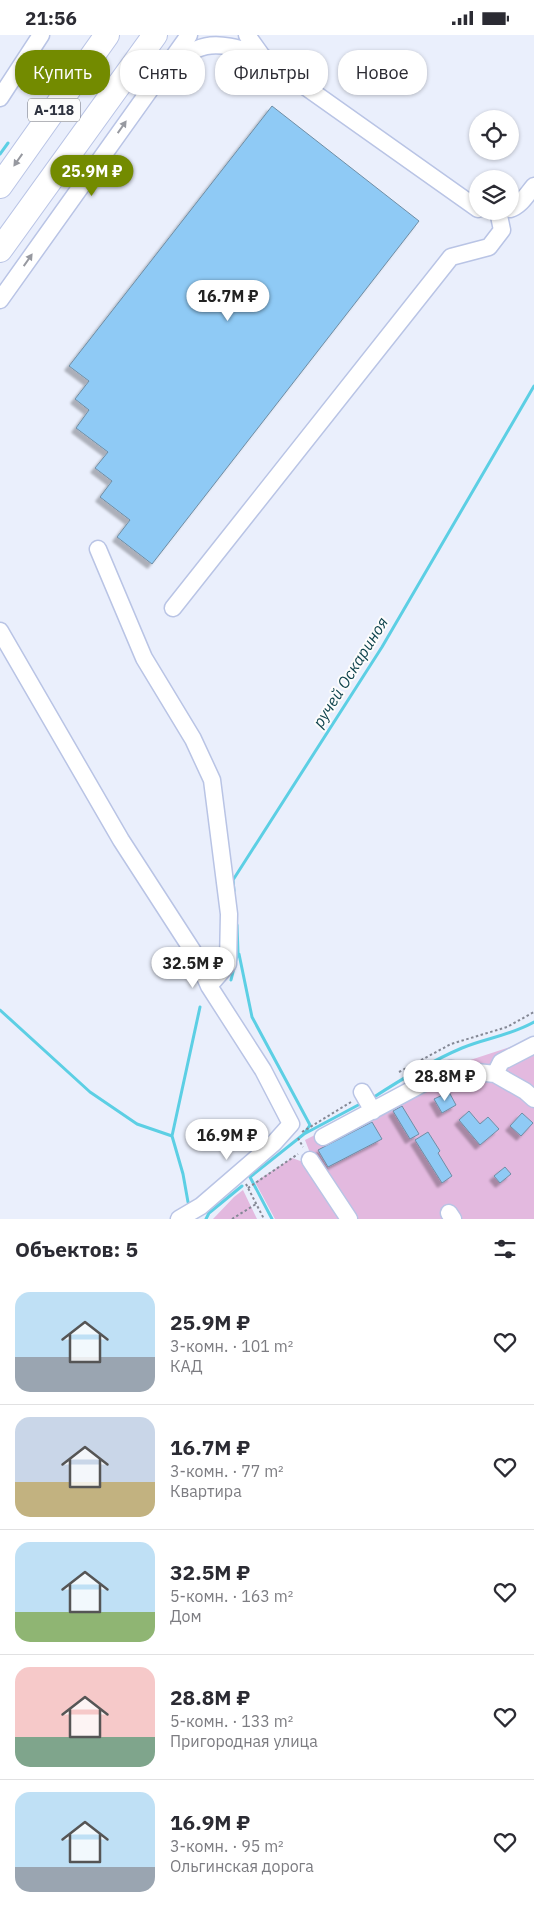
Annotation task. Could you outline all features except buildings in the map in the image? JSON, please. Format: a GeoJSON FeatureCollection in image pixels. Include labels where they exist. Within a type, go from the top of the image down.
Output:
{"type":"FeatureCollection","features":[{"type":"Feature","properties":{"kind":"highway","name":"А-118"},"geometry":{"type":"LineString","coordinates":[[0,186],[107,35]]}},
{"type":"Feature","properties":{"kind":"highway","name":"А-118"},"geometry":{"type":"LineString","coordinates":[[0,250],[155,35]]}},
{"type":"Feature","properties":{"kind":"street"},"geometry":{"type":"LineString","coordinates":[[0,98],[41,35]]}},
{"type":"Feature","properties":{"kind":"street"},"geometry":{"type":"LineString","coordinates":[[178,50],[189,35]]}},
{"type":"Feature","properties":{"kind":"street"},"geometry":{"type":"LineString","coordinates":[[247,35],[258,50]]}},
{"type":"Feature","properties":{"kind":"street"},"geometry":{"type":"LineString","coordinates":[[193,50],[213,44],[246,50]]}},
{"type":"Feature","properties":{"kind":"street"},"geometry":{"type":"LineString","coordinates":[[0,300],[145,95]]}},
{"type":"Feature","properties":{"kind":"street"},"geometry":{"type":"LineString","coordinates":[[318,95],[469,203]]}},
{"type":"Feature","properties":{"kind":"street"},"geometry":{"type":"LineString","coordinates":[[519,204],[534,186]]}},
{"type":"Feature","properties":{"kind":"street"},"geometry":{"type":"LineString","coordinates":[[173,608],[451,257],[489,247],[502,230],[500,220]]}},
{"type":"Feature","properties":{"kind":"street"},"geometry":{"type":"LineString","coordinates":[[98,549],[144,658],[192,739],[212,780],[229,914],[228,964],[209,986]]}},
{"type":"Feature","properties":{"kind":"street"},"geometry":{"type":"LineString","coordinates":[[0,631],[121,840],[196,956],[209,986],[263,1070],[291,1124],[274,1143],[239,1171],[201,1206],[179,1219]]}},
{"type":"Feature","properties":{"kind":"street"},"geometry":{"type":"LineString","coordinates":[[495,1074],[501,1062],[534,1045]]}},
{"type":"Feature","properties":{"kind":"street"},"geometry":{"type":"LineString","coordinates":[[316,1133],[367,1100],[450,1069],[495,1074],[525,1091],[534,1099]]}},
{"type":"Feature","properties":{"kind":"street"},"geometry":{"type":"LineString","coordinates":[[307,1155],[349,1219]]}},
{"type":"Feature","properties":{"kind":"path"},"geometry":{"type":"LineString","coordinates":[[399,1071],[451,1044],[507,1027],[534,1013]]}},
{"type":"Feature","properties":{"kind":"path"},"geometry":{"type":"LineString","coordinates":[[301,1133],[316,1133],[341,1106],[367,1100]]}},
{"type":"Feature","properties":{"kind":"path"},"geometry":{"type":"LineString","coordinates":[[248,1188],[307,1155]]}},
{"type":"Feature","properties":{"kind":"path"},"geometry":{"type":"LineString","coordinates":[[239,1171],[264,1219]]}},
{"type":"Feature","properties":{"kind":"path"},"geometry":{"type":"LineString","coordinates":[[232,1219],[256,1204]]}},
{"type":"Feature","properties":{"kind":"shaded area"},"geometry":{"type":"Polygon","coordinates":[[[534,1037],[534,1219],[275,1219],[255,1182],[292,1158],[306,1163],[312,1158],[305,1140],[455,1065],[522,1043],[534,1037]]]}},
{"type":"Feature","properties":{"kind":"shaded area"},"geometry":{"type":"Polygon","coordinates":[[[243,1190],[257,1219],[213,1219],[234,1197],[243,1190]]]}},
{"type":"Feature","properties":{"kind":"waterway"},"geometry":{"type":"LineString","coordinates":[[0,154],[8,143]]}},
{"type":"Feature","properties":{"kind":"waterway","name":"ручей Оскариноя"},"geometry":{"type":"LineString","coordinates":[[234,891],[233,880],[382,647],[534,386]]}},
{"type":"Feature","properties":{"kind":"waterway","name":"ручей Оскариноя"},"geometry":{"type":"LineString","coordinates":[[231,980],[238,952],[237,925]]}},
{"type":"Feature","properties":{"kind":"waterway"},"geometry":{"type":"LineString","coordinates":[[239,954],[252,1017],[310,1125],[304,1134],[362,1103]]}},
{"type":"Feature","properties":{"kind":"waterway","name":"ручей Оскариноя"},"geometry":{"type":"LineString","coordinates":[[188,1202],[183,1174],[172,1136],[200,1007]]}},
{"type":"Feature","properties":{"kind":"waterway"},"geometry":{"type":"LineString","coordinates":[[0,1010],[90,1092],[137,1124],[172,1136]]}},
{"type":"Feature","properties":{"kind":"waterway"},"geometry":{"type":"LineString","coordinates":[[371,1099],[450,1053],[516,1031],[534,1022]]}},
{"type":"Feature","properties":{"kind":"waterway"},"geometry":{"type":"LineString","coordinates":[[272,1219],[250,1177],[304,1134]]}},
{"type":"Feature","properties":{"kind":"waterway","name":"ручей Оскариноя"},"geometry":{"type":"LineString","coordinates":[[206,1219],[209,1213],[242,1186]]}}]}
